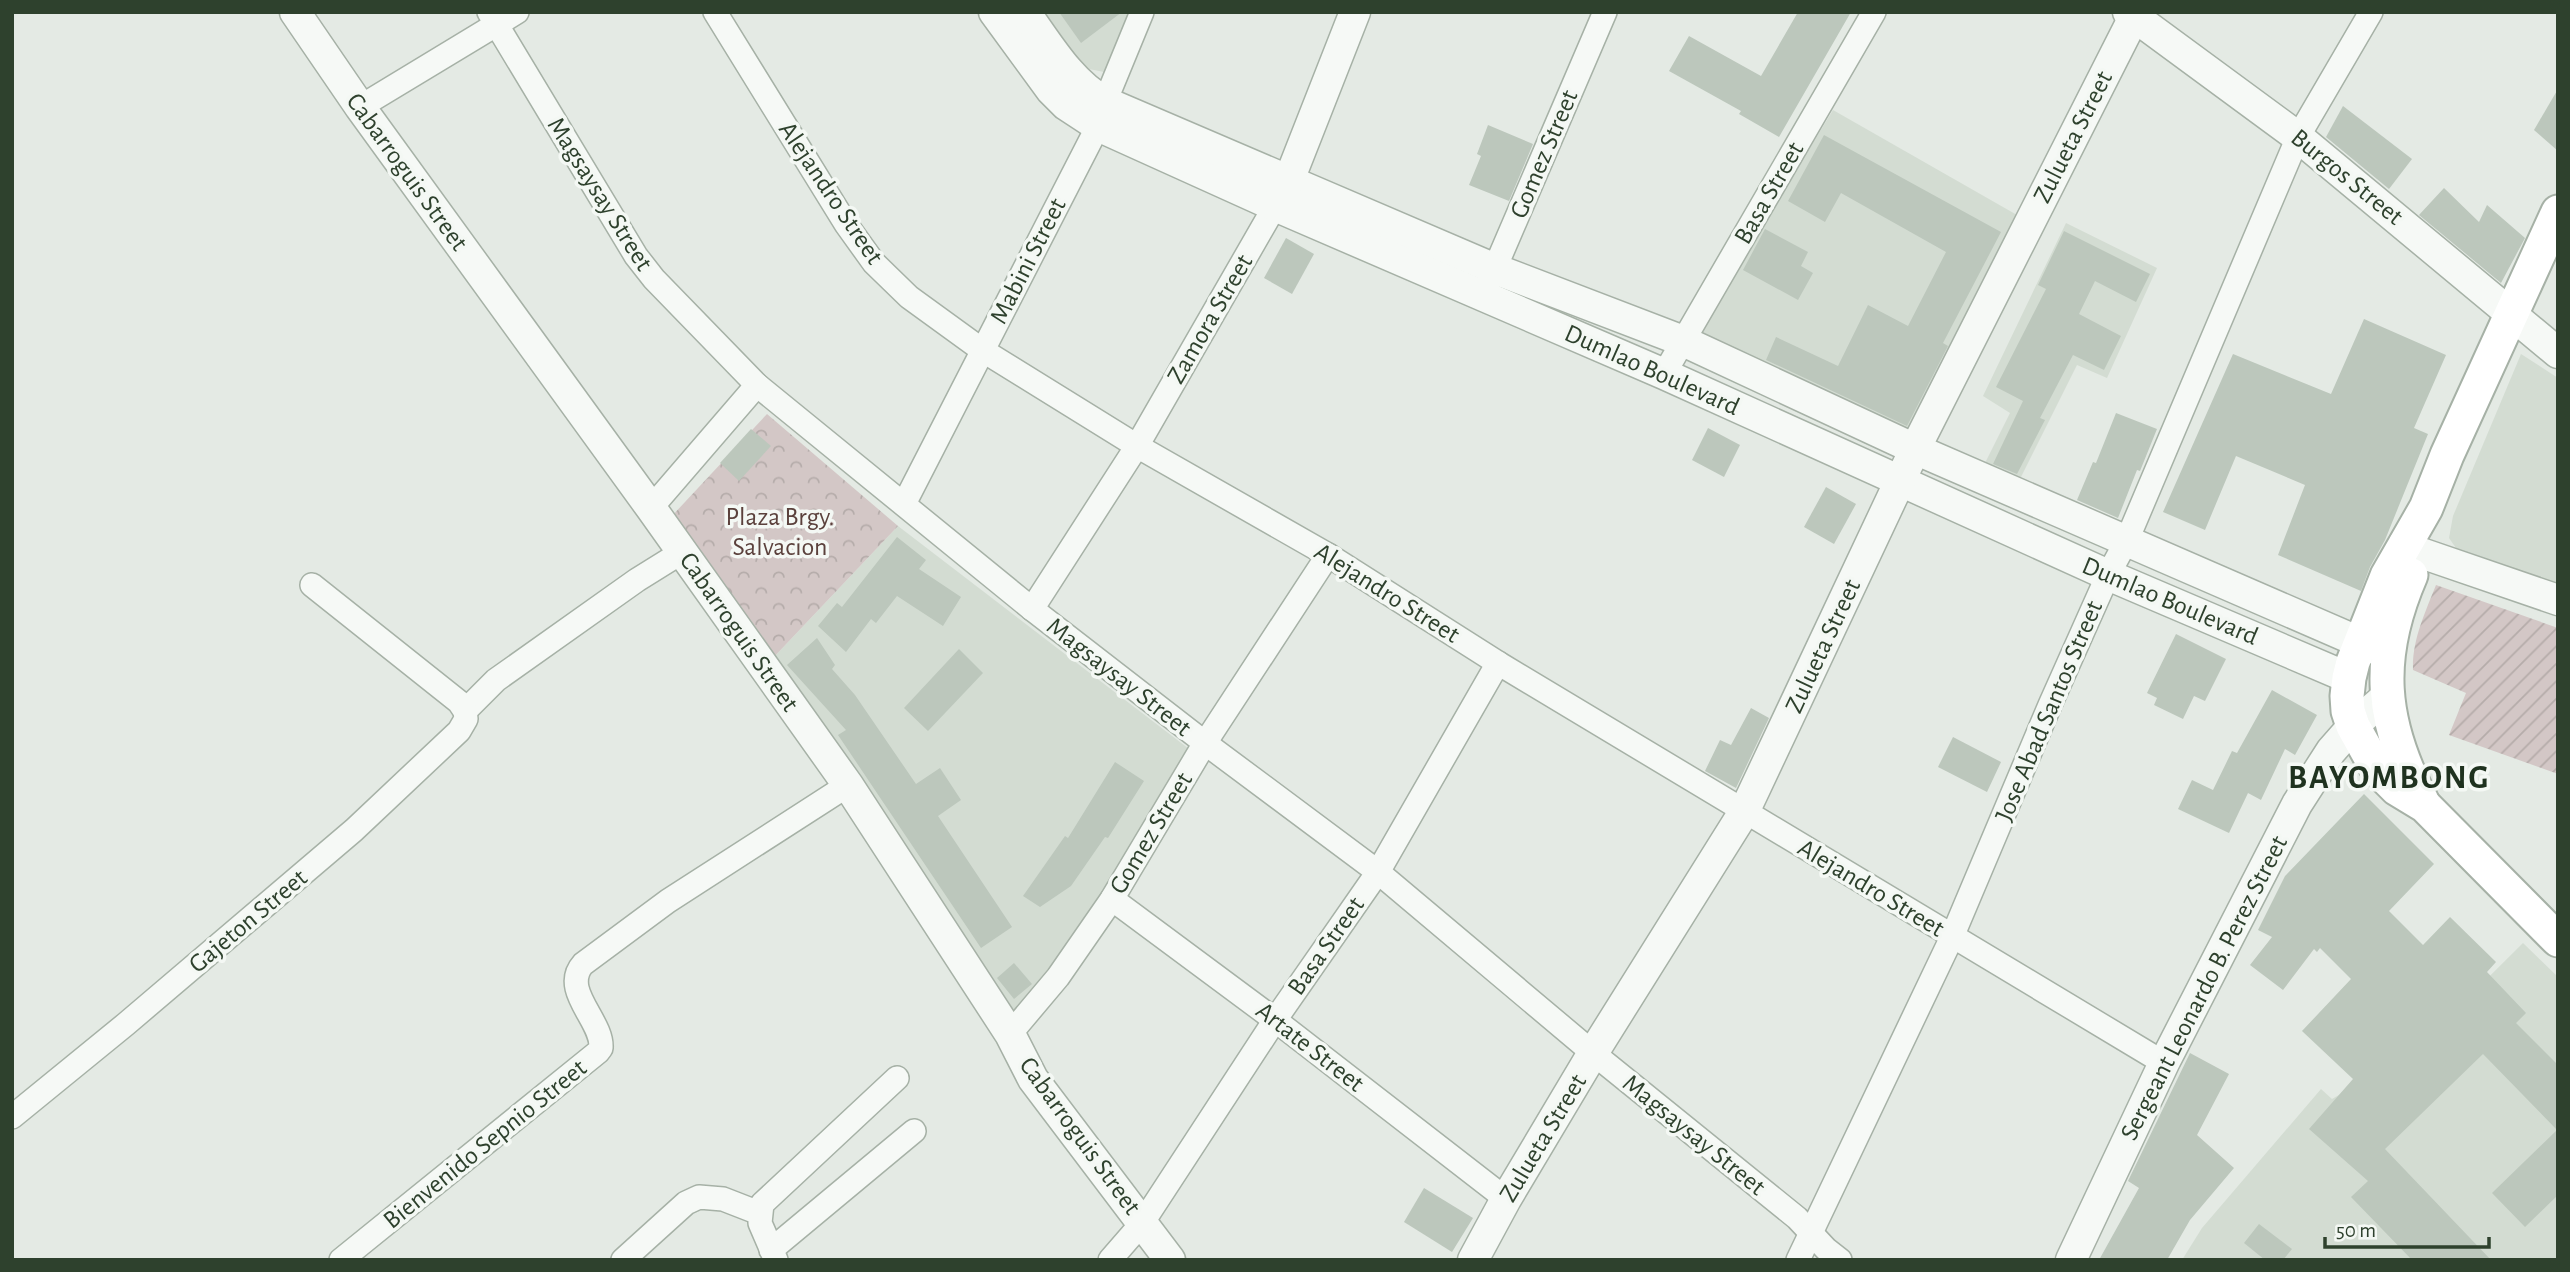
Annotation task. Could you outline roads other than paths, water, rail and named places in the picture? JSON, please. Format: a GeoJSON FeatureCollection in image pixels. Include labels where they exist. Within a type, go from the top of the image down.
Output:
{"type":"FeatureCollection","features":[{"type":"Feature","properties":{"kind":"main road"},"geometry":{"type":"LineString","coordinates":[[2558,212],[2446,456],[2412,549],[2405,588],[2374,648],[2348,678],[2348,711],[2353,726],[2377,769],[2396,789],[2425,806],[2558,940]]}},
{"type":"Feature","properties":{"kind":"main road"},"geometry":{"type":"LineString","coordinates":[[2374,648],[2404,768],[2425,806]]}},
{"type":"Feature","properties":{"kind":"street","name":"Cabarroguis Street"},"geometry":{"type":"LineString","coordinates":[[295,12],[360,107],[848,785],[1010,1034],[1032,1079],[1170,1260]]}},
{"type":"Feature","properties":{"kind":"street"},"geometry":{"type":"LineString","coordinates":[[360,107],[492,19],[517,12]]}},
{"type":"Feature","properties":{"kind":"street","name":"Alejandro Street"},"geometry":{"type":"LineString","coordinates":[[715,12],[821,185],[874,263],[909,297],[982,349],[1138,446],[1328,555],[1498,663],[2164,1063]]}},
{"type":"Feature","properties":{"kind":"street","name":"Dumlao Boulevard"},"geometry":{"type":"LineString","coordinates":[[994,12],[1051,90],[1066,105],[1102,114],[1289,180],[1664,374],[2108,575],[2348,678]]}},
{"type":"Feature","properties":{"kind":"street","name":"Dumlao Boulevard"},"geometry":{"type":"LineString","coordinates":[[1025,12],[1102,114],[1275,206],[1489,282],[1683,341],[1915,449],[2374,648]]}},
{"type":"Feature","properties":{"kind":"street","name":"Mabini Street"},"geometry":{"type":"LineString","coordinates":[[904,504],[1102,114],[1142,12]]}},
{"type":"Feature","properties":{"kind":"street","name":"Zamora Street"},"geometry":{"type":"LineString","coordinates":[[1032,609],[1138,446],[1275,206],[1289,180],[1355,12]]}},
{"type":"Feature","properties":{"kind":"street","name":"Gomez Street"},"geometry":{"type":"LineString","coordinates":[[1489,282],[1605,12]]}},
{"type":"Feature","properties":{"kind":"street","name":"Basa Street"},"geometry":{"type":"LineString","coordinates":[[1664,374],[1874,12]]}},
{"type":"Feature","properties":{"kind":"street","name":"Jose Abad Santos Street"},"geometry":{"type":"LineString","coordinates":[[1798,1260],[1952,937],[2050,705],[2108,575],[2127,540],[2298,137],[2371,12]]}},
{"type":"Feature","properties":{"kind":"street","name":"Burgos Street"},"geometry":{"type":"LineString","coordinates":[[2133,14],[2298,137],[2558,353]]}},
{"type":"Feature","properties":{"kind":"street","name":"Zulueta Street"},"geometry":{"type":"LineString","coordinates":[[1473,1260],[1593,1053],[1744,812],[1915,449],[2133,14]]}},
{"type":"Feature","properties":{"kind":"street","name":"Magsaysay Street"},"geometry":{"type":"LineString","coordinates":[[492,19],[636,256],[654,279],[757,385],[1032,609],[1378,872],[1593,1053],[1797,1218],[1810,1234],[1840,1260]]}},
{"type":"Feature","properties":{"kind":"street"},"geometry":{"type":"LineString","coordinates":[[651,508],[757,385]]}},
{"type":"Feature","properties":{"kind":"street"},"geometry":{"type":"LineString","coordinates":[[2412,549],[2558,600]]}},
{"type":"Feature","properties":{"kind":"street","name":"Gajeton Street"},"geometry":{"type":"LineString","coordinates":[[12,1116],[136,1016],[354,830],[459,731],[466,719],[464,711],[496,680],[637,580],[682,552]]}},
{"type":"Feature","properties":{"kind":"street","name":"Gomez Street"},"geometry":{"type":"LineString","coordinates":[[1010,1034],[1058,977],[1112,899],[1205,743],[1328,555]]}},
{"type":"Feature","properties":{"kind":"street"},"geometry":{"type":"LineString","coordinates":[[312,585],[459,702],[464,711]]}},
{"type":"Feature","properties":{"kind":"street","name":"Basa Street"},"geometry":{"type":"LineString","coordinates":[[1110,1260],[1143,1222],[1275,1020],[1378,872],[1498,663]]}},
{"type":"Feature","properties":{"kind":"street","name":"Sergeant Leonardo B. Perez Street"},"geometry":{"type":"LineString","coordinates":[[2071,1260],[2164,1063],[2297,804],[2331,751],[2353,726],[2386,696]]}},
{"type":"Feature","properties":{"kind":"street","name":"Bienvenido Sepnio Street"},"geometry":{"type":"LineString","coordinates":[[341,1260],[598,1052],[601,1048],[600,1035],[576,984],[576,976],[583,964],[668,901],[848,785]]}},
{"type":"Feature","properties":{"kind":"street","name":"Artate Street"},"geometry":{"type":"LineString","coordinates":[[1112,899],[1275,1020],[1506,1199]]}},
{"type":"Feature","properties":{"kind":"street"},"geometry":{"type":"LineString","coordinates":[[897,1078],[768,1197],[760,1213],[760,1223],[774,1255],[914,1130]]}},
{"type":"Feature","properties":{"kind":"street"},"geometry":{"type":"LineString","coordinates":[[623,1260],[685,1203],[699,1197],[723,1199],[760,1213]]}},
{"type":"Feature","properties":{"kind":"district","name":"BAYOMBONG"},"geometry":{"type":"Point","coordinates":[2389,778]}},
{"type":"Feature","properties":{"kind":"park label","name":"Plaza Brgy. Salvacion"},"geometry":{"type":"Point","coordinates":[780,532]}}]}
